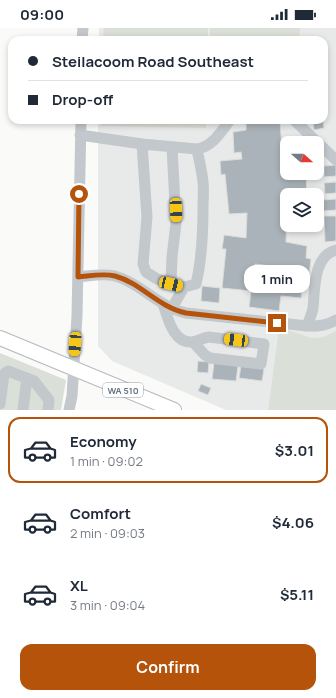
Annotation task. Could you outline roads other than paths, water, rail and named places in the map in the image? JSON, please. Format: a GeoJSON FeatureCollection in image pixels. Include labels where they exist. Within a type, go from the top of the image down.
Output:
{"type":"FeatureCollection","features":[{"type":"Feature","properties":{"kind":"main road","name":"WA 510"},"geometry":{"type":"LineString","coordinates":[[0,338],[174,410]]}},
{"type":"Feature","properties":{"kind":"street"},"geometry":{"type":"LineString","coordinates":[[69,410],[72,396],[77,316],[81,124]]}},
{"type":"Feature","properties":{"kind":"street"},"geometry":{"type":"LineString","coordinates":[[80,135],[142,144],[196,149],[210,144],[227,124]]}},
{"type":"Feature","properties":{"kind":"street"},"geometry":{"type":"LineString","coordinates":[[298,124],[336,160]]}},
{"type":"Feature","properties":{"kind":"street"},"geometry":{"type":"LineString","coordinates":[[142,144],[147,217],[143,264],[146,272],[157,279],[184,287],[196,284],[204,227],[204,183],[196,149]]}},
{"type":"Feature","properties":{"kind":"street"},"geometry":{"type":"LineString","coordinates":[[171,284],[172,257],[176,223],[172,147]]}},
{"type":"Feature","properties":{"kind":"street"},"geometry":{"type":"LineString","coordinates":[[307,326],[313,310],[316,278],[320,263],[324,256],[331,251],[336,250]]}},
{"type":"Feature","properties":{"kind":"street"},"geometry":{"type":"LineString","coordinates":[[78,277],[106,275],[123,279],[167,306],[177,311],[186,313],[307,326],[319,326],[336,320]]}},
{"type":"Feature","properties":{"kind":"street"},"geometry":{"type":"LineString","coordinates":[[184,287],[167,306],[169,323],[175,333],[180,338],[193,342],[209,337],[264,344],[261,364],[210,358],[205,355],[193,342]]}},
{"type":"Feature","properties":{"kind":"street"},"geometry":{"type":"LineString","coordinates":[[0,404],[4,374],[8,371],[34,381],[49,400],[48,410]]}},
{"type":"Feature","properties":{"kind":"street"},"geometry":{"type":"LineString","coordinates":[[23,410],[27,378]]}}]}
